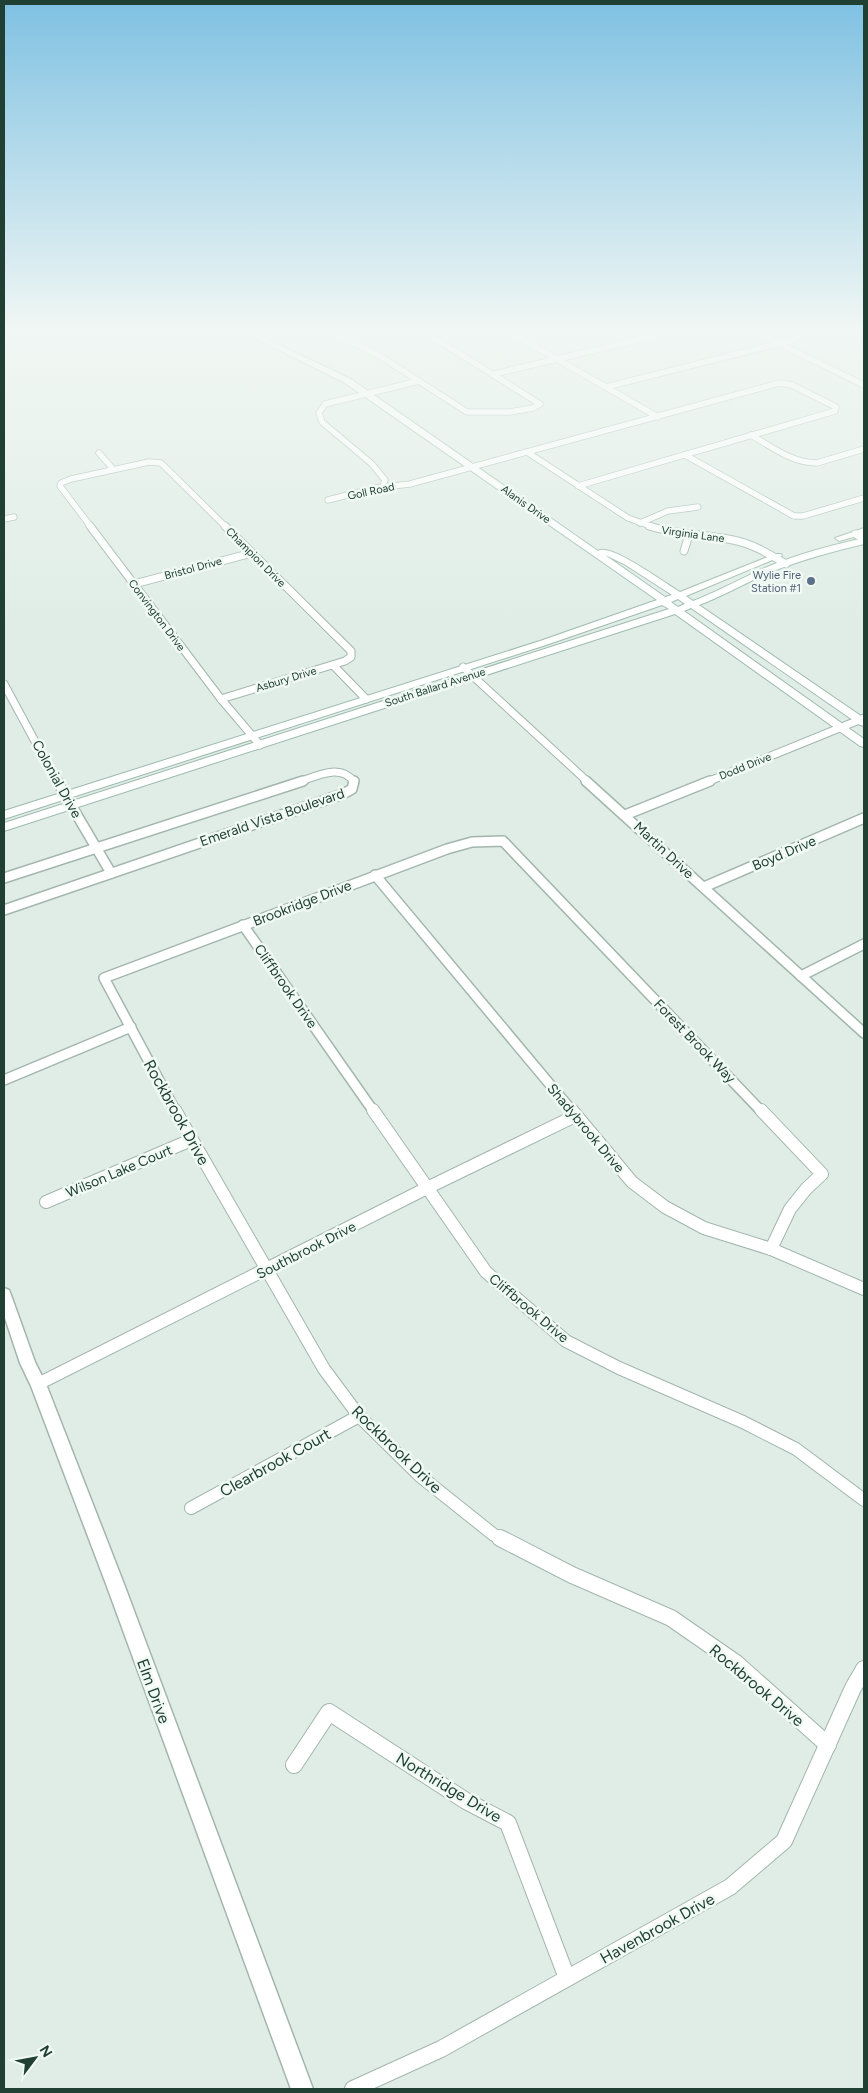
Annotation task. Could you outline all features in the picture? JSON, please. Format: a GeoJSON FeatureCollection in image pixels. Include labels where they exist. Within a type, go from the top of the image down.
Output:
{"type":"FeatureCollection","features":[{"type":"Feature","properties":{"kind":"main road","name":"Alanis Drive"},"geometry":{"type":"LineString","coordinates":[[416,429],[677,610],[864,744]]}},
{"type":"Feature","properties":{"kind":"main road","name":"South Ballard Avenue"},"geometry":{"type":"LineString","coordinates":[[256,740],[366,699],[543,643],[664,601],[776,557],[860,532]]}},
{"type":"Feature","properties":{"kind":"main road","name":"Alanis Drive"},"geometry":{"type":"LineString","coordinates":[[576,539],[627,562],[693,604],[863,721]]}},
{"type":"Feature","properties":{"kind":"main road","name":"South Ballard Avenue"},"geometry":{"type":"LineString","coordinates":[[4,815],[68,800],[677,610],[786,564],[864,540]]}},
{"type":"Feature","properties":{"kind":"main road","name":"South Ballard Avenue"},"geometry":{"type":"LineString","coordinates":[[4,827],[68,800]]}},
{"type":"Feature","properties":{"kind":"street"},"geometry":{"type":"LineString","coordinates":[[330,429],[372,464],[385,480],[383,486]]}},
{"type":"Feature","properties":{"kind":"street","name":"Goll Road"},"geometry":{"type":"LineString","coordinates":[[328,500],[383,486],[410,484],[612,429]]}},
{"type":"Feature","properties":{"kind":"street","name":"Goll Road"},"geometry":{"type":"LineString","coordinates":[[751,435],[773,429]]}},
{"type":"Feature","properties":{"kind":"street"},"geometry":{"type":"LineString","coordinates":[[578,486],[751,435],[799,461],[810,464],[864,449]]}},
{"type":"Feature","properties":{"kind":"street"},"geometry":{"type":"LineString","coordinates":[[99,452],[114,469]]}},
{"type":"Feature","properties":{"kind":"street","name":"Virginia Lane"},"geometry":{"type":"LineString","coordinates":[[527,452],[628,518],[655,528],[740,542],[756,547],[786,564]]}},
{"type":"Feature","properties":{"kind":"street"},"geometry":{"type":"LineString","coordinates":[[685,455],[791,515],[797,516],[864,498]]}},
{"type":"Feature","properties":{"kind":"street","name":"Champion Drive"},"geometry":{"type":"LineString","coordinates":[[114,469],[156,462],[161,463],[351,651],[351,657]]}},
{"type":"Feature","properties":{"kind":"street","name":"Convington Drive"},"geometry":{"type":"LineString","coordinates":[[114,469],[62,483],[60,486],[221,699],[256,740]]}},
{"type":"Feature","properties":{"kind":"street"},"geometry":{"type":"LineString","coordinates":[[640,523],[651,517],[685,506],[698,508]]}},
{"type":"Feature","properties":{"kind":"street"},"geometry":{"type":"LineString","coordinates":[[4,519],[14,517]]}},
{"type":"Feature","properties":{"kind":"street"},"geometry":{"type":"LineString","coordinates":[[860,532],[864,540]]}},
{"type":"Feature","properties":{"kind":"street"},"geometry":{"type":"LineString","coordinates":[[684,551],[688,534]]}},
{"type":"Feature","properties":{"kind":"street","name":"Bristol Drive"},"geometry":{"type":"LineString","coordinates":[[134,584],[252,553]]}},
{"type":"Feature","properties":{"kind":"street","name":"Asbury Drive"},"geometry":{"type":"LineString","coordinates":[[221,699],[333,665],[351,657]]}},
{"type":"Feature","properties":{"kind":"street"},"geometry":{"type":"LineString","coordinates":[[333,665],[366,699]]}},
{"type":"Feature","properties":{"kind":"street","name":"Martin Drive"},"geometry":{"type":"LineString","coordinates":[[463,667],[534,734],[625,814],[864,1033]]}},
{"type":"Feature","properties":{"kind":"street","name":"Colonial Drive"},"geometry":{"type":"LineString","coordinates":[[4,684],[111,873]]}},
{"type":"Feature","properties":{"kind":"street","name":"Dodd Drive"},"geometry":{"type":"LineString","coordinates":[[625,814],[842,727],[863,721]]}},
{"type":"Feature","properties":{"kind":"street","name":"Emerald Vista Boulevard"},"geometry":{"type":"LineString","coordinates":[[4,878],[326,772],[338,770],[348,774],[354,781],[352,789],[343,794],[4,910]]}},
{"type":"Feature","properties":{"kind":"street","name":"Boyd Drive"},"geometry":{"type":"LineString","coordinates":[[704,887],[864,818]]}},
{"type":"Feature","properties":{"kind":"street","name":"Brookridge Drive"},"geometry":{"type":"LineString","coordinates":[[104,978],[375,875],[463,844],[472,842],[503,842]]}},
{"type":"Feature","properties":{"kind":"street","name":"Forest Brook Way"},"geometry":{"type":"LineString","coordinates":[[503,842],[822,1174],[806,1189],[790,1209],[771,1249]]}},
{"type":"Feature","properties":{"kind":"street","name":"Shadybrook Drive"},"geometry":{"type":"LineString","coordinates":[[375,875],[632,1182],[665,1207],[704,1228],[771,1249],[864,1288]]}},
{"type":"Feature","properties":{"kind":"street","name":"Cliffbrook Drive"},"geometry":{"type":"LineString","coordinates":[[244,925],[486,1272],[566,1341],[618,1368],[743,1422],[796,1449],[864,1500]]}},
{"type":"Feature","properties":{"kind":"street"},"geometry":{"type":"LineString","coordinates":[[800,976],[864,944]]}},
{"type":"Feature","properties":{"kind":"street","name":"Rockbrook Drive"},"geometry":{"type":"LineString","coordinates":[[104,978],[191,1140],[324,1369],[359,1416],[420,1476],[494,1536],[572,1575],[671,1618],[736,1662],[828,1745]]}},
{"type":"Feature","properties":{"kind":"street"},"geometry":{"type":"LineString","coordinates":[[4,1080],[131,1027]]}},
{"type":"Feature","properties":{"kind":"street","name":"Southbrook Drive"},"geometry":{"type":"LineString","coordinates":[[38,1384],[427,1188],[575,1116]]}},
{"type":"Feature","properties":{"kind":"street","name":"Wilson Lake Court"},"geometry":{"type":"LineString","coordinates":[[46,1202],[191,1140]]}},
{"type":"Feature","properties":{"kind":"street","name":"Elm Drive"},"geometry":{"type":"LineString","coordinates":[[4,1295],[28,1363],[38,1384],[125,1612],[302,2089]]}},
{"type":"Feature","properties":{"kind":"street","name":"Clearbrook Court"},"geometry":{"type":"LineString","coordinates":[[191,1508],[359,1416]]}},
{"type":"Feature","properties":{"kind":"street","name":"Havenbrook Drive"},"geometry":{"type":"LineString","coordinates":[[353,2089],[440,2049],[730,1886],[784,1841],[853,1688],[864,1669]]}},
{"type":"Feature","properties":{"kind":"street","name":"Northridge Drive"},"geometry":{"type":"LineString","coordinates":[[294,1765],[328,1712],[466,1801],[508,1823],[567,1978]]}},
{"type":"Feature","properties":{"kind":"place","name":"Wylie Fire Station #1"},"geometry":{"type":"Point","coordinates":[811,581]}}]}
